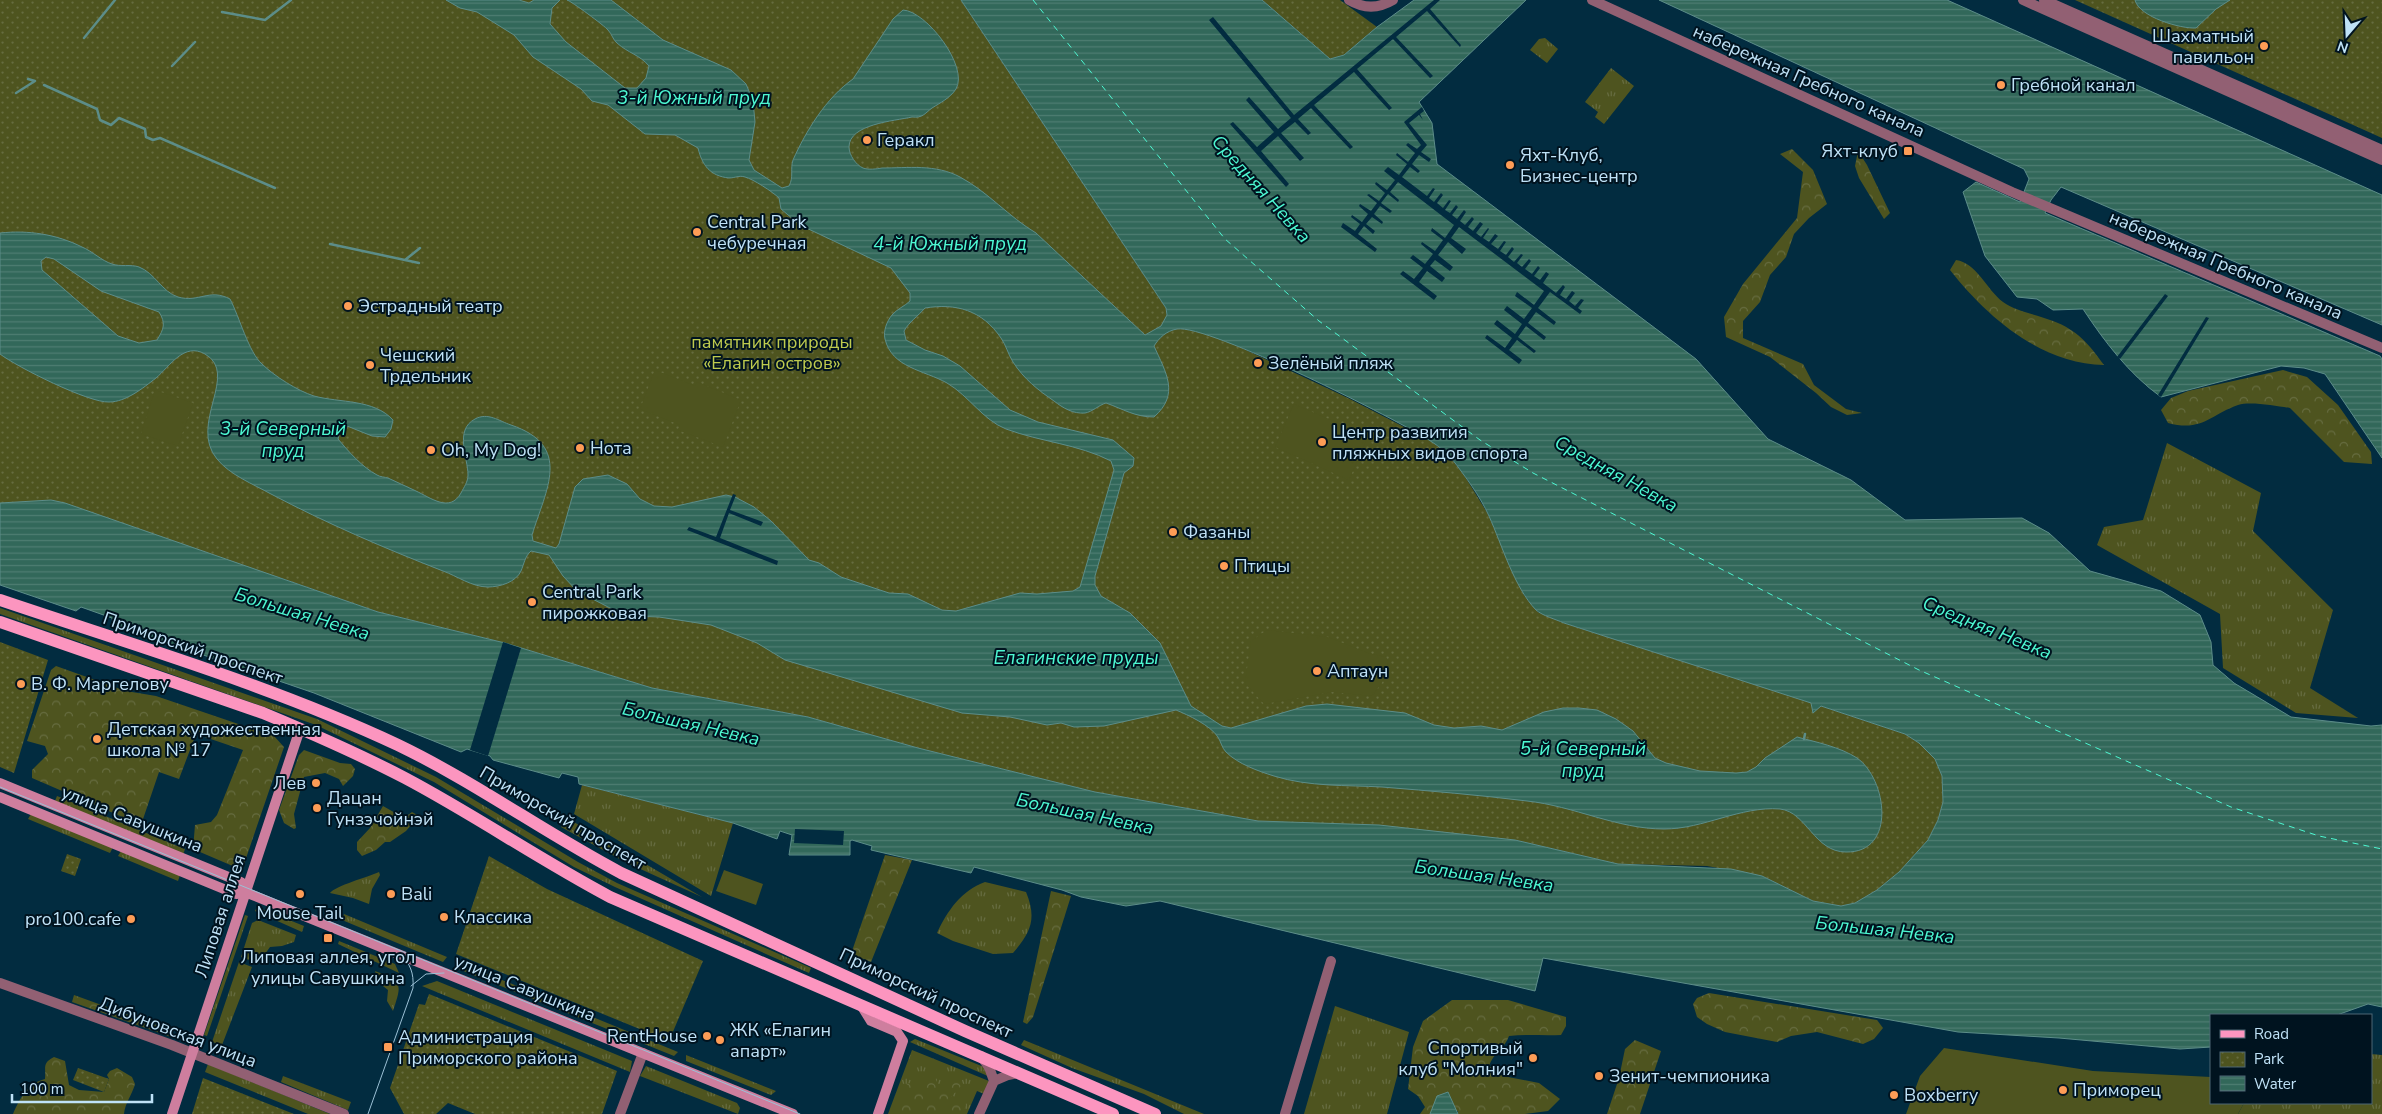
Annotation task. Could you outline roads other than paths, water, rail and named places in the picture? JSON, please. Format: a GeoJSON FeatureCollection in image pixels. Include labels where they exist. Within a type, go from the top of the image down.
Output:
{"type":"FeatureCollection","features":[{"type":"Feature","properties":{"kind":"main road","name":"Приморский проспект"},"geometry":{"type":"LineString","coordinates":[[0,600],[270,692],[352,725],[441,768],[575,849],[621,873],[965,1031],[1155,1114]]}},
{"type":"Feature","properties":{"kind":"main road","name":"Приморский проспект"},"geometry":{"type":"LineString","coordinates":[[0,622],[263,713],[300,729],[406,779],[570,876],[610,897],[1113,1114]]}},
{"type":"Feature","properties":{"kind":"main road","name":"Липовая аллея"},"geometry":{"type":"LineString","coordinates":[[172,1114],[300,729]]}},
{"type":"Feature","properties":{"kind":"main road","name":"улица Савушкина"},"geometry":{"type":"LineString","coordinates":[[0,783],[241,882],[245,892]]}},
{"type":"Feature","properties":{"kind":"main road","name":"улица Савушкина"},"geometry":{"type":"LineString","coordinates":[[0,797],[236,894],[245,892],[793,1114]]}},
{"type":"Feature","properties":{"kind":"main road"},"geometry":{"type":"LineString","coordinates":[[862,1005],[871,1021],[897,1032],[902,1041],[878,1114]]}},
{"type":"Feature","properties":{"kind":"street"},"geometry":{"type":"LineString","coordinates":[[1349,0],[1367,7],[1377,7],[1393,0]]}},
{"type":"Feature","properties":{"kind":"street","name":"набережная Гребного канала"},"geometry":{"type":"LineString","coordinates":[[1592,0],[2012,192],[2382,348]]}},
{"type":"Feature","properties":{"kind":"street"},"geometry":{"type":"LineString","coordinates":[[2023,0],[2382,160]]}},
{"type":"Feature","properties":{"kind":"street"},"geometry":{"type":"LineString","coordinates":[[2044,0],[2382,150]]}},
{"type":"Feature","properties":{"kind":"street"},"geometry":{"type":"LineString","coordinates":[[1285,1114],[1331,961]]}},
{"type":"Feature","properties":{"kind":"street","name":"Дибуновская улица"},"geometry":{"type":"LineString","coordinates":[[0,983],[191,1053],[344,1114]]}},
{"type":"Feature","properties":{"kind":"street"},"geometry":{"type":"LineString","coordinates":[[620,1114],[643,1053]]}},
{"type":"Feature","properties":{"kind":"street"},"geometry":{"type":"LineString","coordinates":[[980,1056],[989,1067],[994,1081]]}},
{"type":"Feature","properties":{"kind":"street"},"geometry":{"type":"LineString","coordinates":[[979,1114],[994,1081],[1019,1073]]}},
{"type":"Feature","properties":{"kind":"water"},"geometry":{"type":"Polygon","coordinates":[[[446,0],[519,0],[529,3],[534,0],[560,0],[552,8],[550,24],[566,42],[625,88],[637,88],[646,78],[649,66],[642,59],[617,43],[601,24],[567,0],[611,0],[663,40],[731,70],[746,84],[753,101],[755,122],[749,160],[754,170],[782,188],[789,186],[793,160],[804,138],[826,105],[853,79],[893,19],[903,10],[912,13],[933,29],[951,54],[958,79],[956,89],[948,98],[921,116],[874,125],[856,133],[851,139],[849,147],[853,159],[860,167],[867,169],[932,168],[951,173],[970,183],[1036,233],[1145,335],[1161,326],[1167,315],[1166,308],[961,0],[1262,0],[1330,59],[1344,55],[1377,27],[1414,0],[1526,0],[1419,102],[1432,123],[1437,164],[1696,359],[1768,439],[1851,480],[1905,520],[2022,518],[2049,533],[2090,571],[2161,591],[2200,615],[2211,642],[2213,665],[2234,683],[2291,717],[2371,726],[2382,725],[2382,1007],[2368,1004],[2340,1014],[2210,1014],[2210,1047],[2180,1049],[2059,1038],[1958,1032],[1543,958],[1535,991],[1160,901],[1126,906],[1081,897],[1062,890],[974,867],[971,873],[871,850],[872,846],[852,840],[850,841],[850,855],[789,855],[792,835],[780,831],[777,839],[733,823],[579,784],[578,777],[562,773],[559,778],[493,760],[490,756],[467,749],[461,752],[314,693],[113,624],[112,618],[81,607],[76,611],[0,585],[0,503],[51,500],[65,503],[378,612],[505,643],[652,688],[808,717],[918,748],[1095,792],[1258,821],[1379,825],[1515,840],[1618,864],[1731,869],[1762,876],[1813,901],[1841,906],[1855,903],[1877,890],[1899,872],[1928,840],[1938,820],[1943,802],[1942,776],[1935,759],[1919,743],[1905,734],[1821,706],[1813,713],[1811,703],[1564,623],[1542,614],[1528,601],[1521,590],[1489,516],[1477,494],[1452,459],[1440,448],[1383,414],[1304,375],[1225,341],[1196,332],[1177,329],[1169,331],[1154,346],[1166,374],[1169,392],[1162,408],[1154,417],[1147,417],[1106,403],[1085,413],[1076,413],[1065,408],[1042,393],[1017,368],[994,328],[977,315],[968,311],[947,307],[925,308],[904,331],[906,340],[925,350],[943,356],[960,366],[1010,410],[1038,422],[1113,440],[1134,458],[1133,466],[1124,473],[1095,576],[1095,585],[1101,596],[1130,613],[1160,643],[1191,706],[1222,726],[1231,728],[1306,706],[1327,704],[1405,713],[1434,725],[1454,728],[1481,726],[1502,730],[1544,712],[1563,708],[1597,710],[1616,719],[1633,731],[1655,758],[1666,763],[1700,771],[1736,773],[1747,772],[1756,767],[1765,758],[1797,737],[1843,751],[1857,758],[1867,768],[1875,782],[1880,797],[1882,813],[1880,828],[1873,841],[1862,849],[1846,852],[1835,850],[1826,846],[1797,817],[1780,809],[1751,811],[1679,828],[1647,828],[1612,821],[1562,807],[1527,801],[1287,780],[1242,764],[1223,749],[1218,737],[1210,728],[1176,710],[1104,726],[1074,727],[1061,723],[1047,725],[1010,717],[962,713],[785,660],[757,643],[711,625],[659,617],[633,616],[612,609],[577,591],[563,576],[549,555],[531,551],[519,575],[512,581],[493,587],[482,587],[377,544],[313,515],[242,479],[228,470],[217,459],[210,445],[208,431],[218,374],[214,363],[205,354],[197,351],[190,351],[178,357],[156,378],[134,394],[122,400],[109,402],[99,401],[70,391],[0,354],[0,233],[21,232],[52,236],[82,247],[112,264],[139,267],[150,274],[172,295],[192,298],[216,295],[230,299],[257,359],[273,373],[308,394],[367,405],[385,413],[393,420],[391,429],[385,437],[372,436],[347,426],[340,431],[338,439],[371,472],[434,500],[446,503],[457,499],[466,484],[468,475],[464,437],[465,430],[475,419],[484,416],[493,418],[530,434],[542,445],[549,457],[550,471],[548,486],[532,535],[533,541],[556,548],[559,544],[575,487],[583,479],[608,475],[627,484],[640,499],[654,506],[672,507],[726,495],[735,497],[754,507],[771,521],[809,560],[819,563],[841,577],[889,593],[908,594],[942,610],[956,611],[1020,593],[1037,594],[1073,591],[1080,587],[1114,470],[1111,461],[1073,447],[1006,429],[990,420],[955,388],[902,362],[889,349],[885,333],[887,323],[892,315],[910,301],[910,293],[891,268],[800,225],[781,209],[779,198],[753,180],[743,176],[722,177],[712,172],[702,160],[698,148],[675,135],[645,134],[608,105],[592,101],[581,89],[533,57],[514,35],[477,12],[460,8],[446,0]],[[46,257],[41,261],[42,270],[118,336],[139,343],[157,340],[163,326],[163,319],[159,312],[101,291],[54,259],[46,257]]]}},
{"type":"Feature","properties":{"kind":"water","name":"Гребной канал"},"geometry":{"type":"Polygon","coordinates":[[[1659,0],[1947,0],[2382,195],[2382,325],[2061,187],[2051,200],[2045,213],[2380,356],[2382,359],[2382,458],[2325,374],[2304,368],[2281,366],[2161,397],[2138,378],[2118,356],[2083,309],[2053,310],[2037,299],[2017,297],[1985,256],[1963,192],[1976,182],[2020,202],[2029,179],[2024,169],[1659,0]]]}},
{"type":"Feature","properties":{"kind":"water"},"geometry":{"type":"Polygon","coordinates":[[[2135,0],[2230,0],[2216,9],[2196,28],[2189,28],[2152,17],[2138,6],[2135,0]]]}},
{"type":"Feature","properties":{"kind":"water"},"geometry":{"type":"Polygon","coordinates":[[[1448,1092],[1458,1114],[1430,1114],[1437,1096],[1448,1092]]]}},
{"type":"Feature","properties":{"kind":"waterway"},"geometry":{"type":"LineString","coordinates":[[84,38],[115,0]]}},
{"type":"Feature","properties":{"kind":"waterway"},"geometry":{"type":"LineString","coordinates":[[222,12],[265,20],[291,0]]}},
{"type":"Feature","properties":{"kind":"waterway"},"geometry":{"type":"LineString","coordinates":[[172,66],[195,42]]}},
{"type":"Feature","properties":{"kind":"waterway"},"geometry":{"type":"LineString","coordinates":[[16,93],[35,81],[28,79]]}},
{"type":"Feature","properties":{"kind":"waterway"},"geometry":{"type":"LineString","coordinates":[[44,85],[97,109],[100,120],[111,125],[119,118],[145,129],[146,137],[153,140],[160,138],[275,188]]}},
{"type":"Feature","properties":{"kind":"waterway"},"geometry":{"type":"LineString","coordinates":[[330,244],[419,263]]}},
{"type":"Feature","properties":{"kind":"waterway"},"geometry":{"type":"LineString","coordinates":[[405,260],[420,248]]}},
{"type":"Feature","properties":{"kind":"waterway"},"geometry":{"type":"LineString","coordinates":[[1804,739],[1805,734]]}},
{"type":"Feature","properties":{"kind":"tram line"},"geometry":{"type":"LineString","coordinates":[[0,787],[800,1114]]}},
{"type":"Feature","properties":{"kind":"tram line"},"geometry":{"type":"LineString","coordinates":[[368,1114],[413,988],[411,969],[401,953]]}},
{"type":"Feature","properties":{"kind":"tram line"},"geometry":{"type":"LineString","coordinates":[[411,986],[426,974],[444,973]]}},
{"type":"Feature","properties":{"kind":"place","name":"Шахматный павильон"},"geometry":{"type":"Point","coordinates":[2264,46]}},
{"type":"Feature","properties":{"kind":"place","name":"Гребной канал"},"geometry":{"type":"Point","coordinates":[2001,85]}},
{"type":"Feature","properties":{"kind":"place","name":"Геракл"},"geometry":{"type":"Point","coordinates":[867,140]}},
{"type":"Feature","properties":{"kind":"place","name":"Яхт-клуб"},"geometry":{"type":"Point","coordinates":[1908,151]}},
{"type":"Feature","properties":{"kind":"place","name":"Яхт-Клуб, Бизнес-центр"},"geometry":{"type":"Point","coordinates":[1510,165]}},
{"type":"Feature","properties":{"kind":"place","name":"Central Park чебуречная"},"geometry":{"type":"Point","coordinates":[697,232]}},
{"type":"Feature","properties":{"kind":"place","name":"Эстрадный театр"},"geometry":{"type":"Point","coordinates":[348,306]}},
{"type":"Feature","properties":{"kind":"place","name":"Зелёный пляж"},"geometry":{"type":"Point","coordinates":[1258,363]}},
{"type":"Feature","properties":{"kind":"place","name":"Чешский Трдельник"},"geometry":{"type":"Point","coordinates":[370,365]}},
{"type":"Feature","properties":{"kind":"place","name":"Центр развития пляжных видов спорта"},"geometry":{"type":"Point","coordinates":[1322,442]}},
{"type":"Feature","properties":{"kind":"place","name":"Нота"},"geometry":{"type":"Point","coordinates":[580,448]}},
{"type":"Feature","properties":{"kind":"place","name":"Oh, My Dog!"},"geometry":{"type":"Point","coordinates":[431,450]}},
{"type":"Feature","properties":{"kind":"place","name":"Фазаны"},"geometry":{"type":"Point","coordinates":[1173,532]}},
{"type":"Feature","properties":{"kind":"place","name":"Птицы"},"geometry":{"type":"Point","coordinates":[1224,566]}},
{"type":"Feature","properties":{"kind":"place","name":"Central Park пирожковая"},"geometry":{"type":"Point","coordinates":[532,602]}},
{"type":"Feature","properties":{"kind":"place","name":"Аптаун"},"geometry":{"type":"Point","coordinates":[1317,671]}},
{"type":"Feature","properties":{"kind":"place","name":"В. Ф. Маргелову"},"geometry":{"type":"Point","coordinates":[21,684]}},
{"type":"Feature","properties":{"kind":"place","name":"Детская художественная школа № 17"},"geometry":{"type":"Point","coordinates":[97,739]}},
{"type":"Feature","properties":{"kind":"place","name":"Лев"},"geometry":{"type":"Point","coordinates":[316,783]}},
{"type":"Feature","properties":{"kind":"place","name":"Дацан Гунзэчойнэй"},"geometry":{"type":"Point","coordinates":[317,808]}},
{"type":"Feature","properties":{"kind":"place","name":"Mouse Tail"},"geometry":{"type":"Point","coordinates":[300,894]}},
{"type":"Feature","properties":{"kind":"place","name":"Bali"},"geometry":{"type":"Point","coordinates":[391,894]}},
{"type":"Feature","properties":{"kind":"place","name":"Классика"},"geometry":{"type":"Point","coordinates":[444,917]}},
{"type":"Feature","properties":{"kind":"place","name":"pro100.cafe"},"geometry":{"type":"Point","coordinates":[131,919]}},
{"type":"Feature","properties":{"kind":"place","name":"Липовая аллея, угол улицы Савушкина"},"geometry":{"type":"Point","coordinates":[328,938]}},
{"type":"Feature","properties":{"kind":"place","name":"RentHouse"},"geometry":{"type":"Point","coordinates":[707,1036]}},
{"type":"Feature","properties":{"kind":"place","name":"ЖК «Елагин апарт»"},"geometry":{"type":"Point","coordinates":[720,1040]}},
{"type":"Feature","properties":{"kind":"place","name":"Администрация Приморского района"},"geometry":{"type":"Point","coordinates":[388,1047]}},
{"type":"Feature","properties":{"kind":"place","name":"Спортивый клуб \"Молния\""},"geometry":{"type":"Point","coordinates":[1533,1058]}},
{"type":"Feature","properties":{"kind":"place","name":"Зенит-чемпионика"},"geometry":{"type":"Point","coordinates":[1599,1076]}},
{"type":"Feature","properties":{"kind":"place","name":"Приморец"},"geometry":{"type":"Point","coordinates":[2063,1090]}},
{"type":"Feature","properties":{"kind":"place","name":"Boxberry"},"geometry":{"type":"Point","coordinates":[1894,1095]}},
{"type":"Feature","properties":{"kind":"water label","name":"3-й Южный пруд"},"geometry":{"type":"Point","coordinates":[694,98]}},
{"type":"Feature","properties":{"kind":"water label","name":"Средняя Невка"},"geometry":{"type":"Point","coordinates":[1261,189]}},
{"type":"Feature","properties":{"kind":"water label","name":"4-й Южный пруд"},"geometry":{"type":"Point","coordinates":[950,244]}},
{"type":"Feature","properties":{"kind":"water label","name":"3-й Северный пруд"},"geometry":{"type":"Point","coordinates":[283,440]}},
{"type":"Feature","properties":{"kind":"water label","name":"Средняя Невка"},"geometry":{"type":"Point","coordinates":[1616,474]}},
{"type":"Feature","properties":{"kind":"water label","name":"Большая Невка"},"geometry":{"type":"Point","coordinates":[302,614]}},
{"type":"Feature","properties":{"kind":"water label","name":"Средняя Невка"},"geometry":{"type":"Point","coordinates":[1987,628]}},
{"type":"Feature","properties":{"kind":"water label","name":"Елагинские пруды"},"geometry":{"type":"Point","coordinates":[1076,658]}},
{"type":"Feature","properties":{"kind":"water label","name":"Большая Невка"},"geometry":{"type":"Point","coordinates":[691,724]}},
{"type":"Feature","properties":{"kind":"water label","name":"5-й Северный пруд"},"geometry":{"type":"Point","coordinates":[1583,760]}},
{"type":"Feature","properties":{"kind":"water label","name":"Большая Невка"},"geometry":{"type":"Point","coordinates":[1085,814]}},
{"type":"Feature","properties":{"kind":"water label","name":"Большая Невка"},"geometry":{"type":"Point","coordinates":[1484,876]}},
{"type":"Feature","properties":{"kind":"water label","name":"Большая Невка"},"geometry":{"type":"Point","coordinates":[1885,930]}},
{"type":"Feature","properties":{"kind":"park label","name":"памятник природы «Елагин остров»"},"geometry":{"type":"Point","coordinates":[772,352]}}]}
